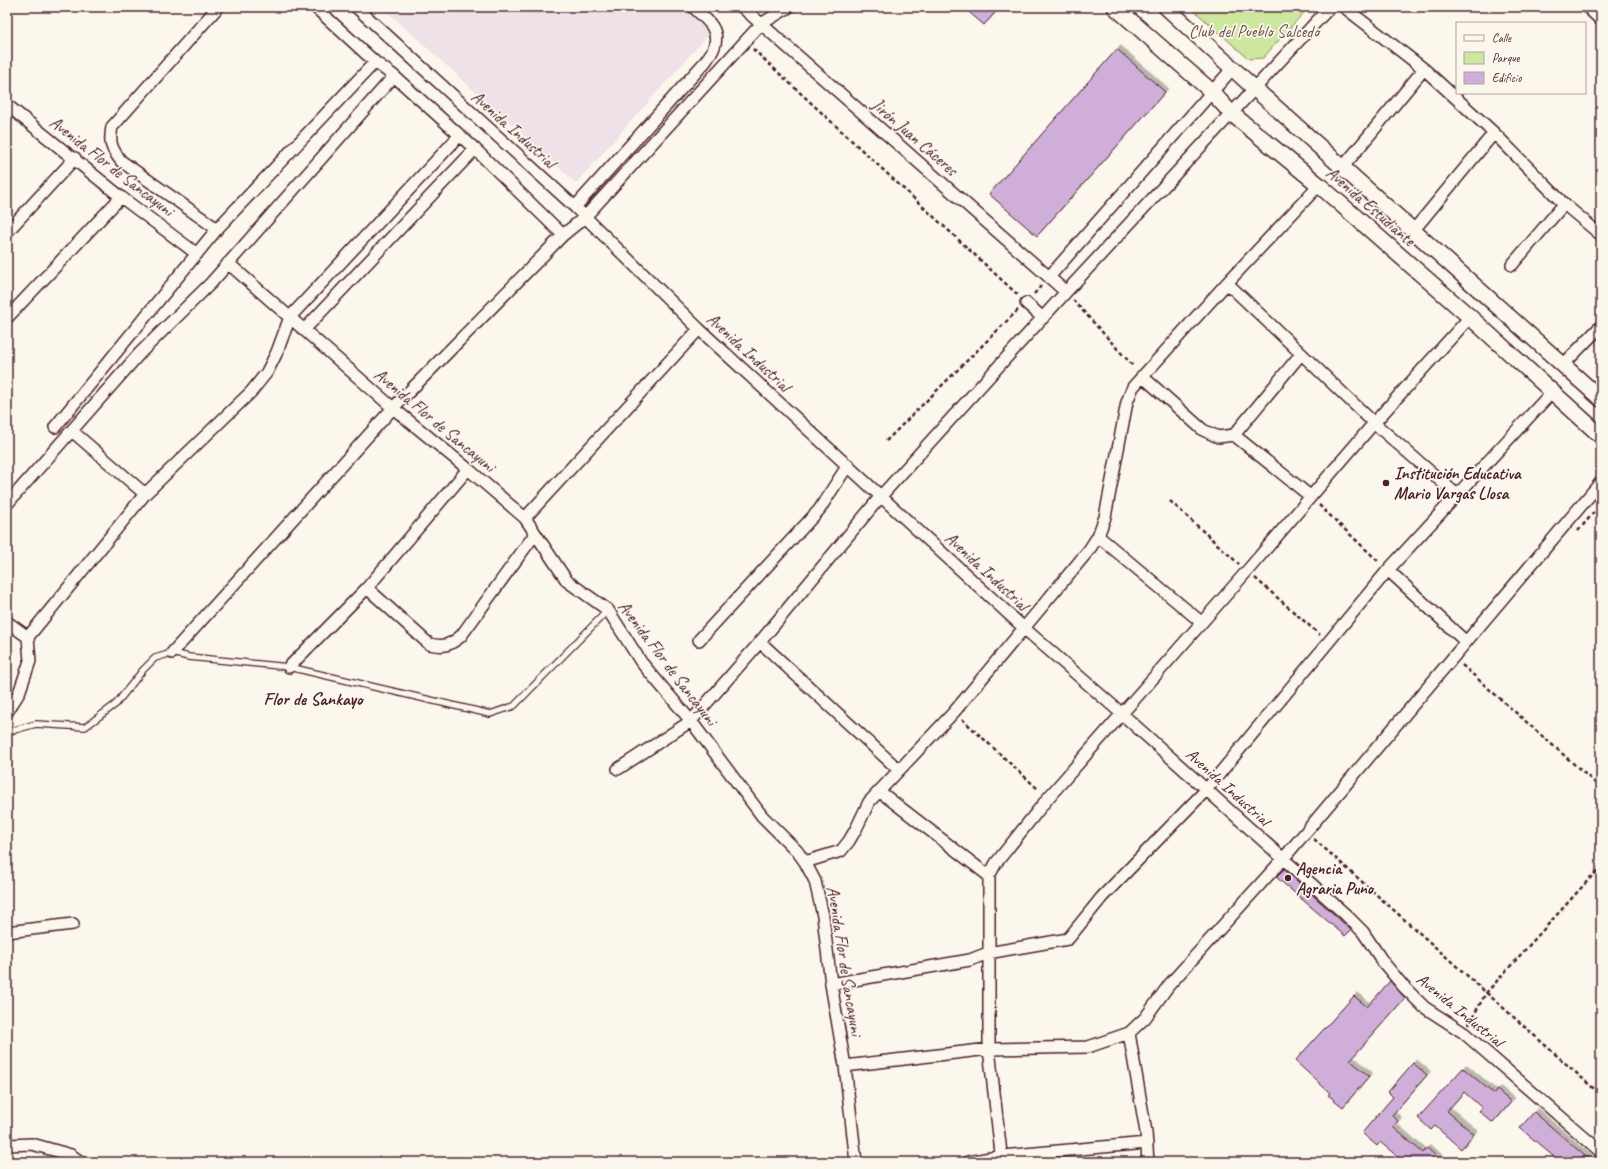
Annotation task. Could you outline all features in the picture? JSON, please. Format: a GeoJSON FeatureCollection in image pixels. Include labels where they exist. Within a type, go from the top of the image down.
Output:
{"type":"FeatureCollection","features":[{"type":"Feature","properties":{"kind":"street"},"geometry":{"type":"LineString","coordinates":[[217,229],[121,161],[112,149],[109,138],[112,126],[218,7]]}},
{"type":"Feature","properties":{"kind":"street"},"geometry":{"type":"LineString","coordinates":[[315,7],[375,62],[394,76],[460,135],[563,235]]}},
{"type":"Feature","properties":{"kind":"street","name":"Avenida Industrial"},"geometry":{"type":"LineString","coordinates":[[356,7],[575,207],[699,329],[881,496],[1025,628],[1346,915],[1363,932],[1383,962],[1403,986],[1424,1007],[1464,1033],[1601,1152]]}},
{"type":"Feature","properties":{"kind":"street"},"geometry":{"type":"LineString","coordinates":[[575,207],[706,62],[714,48],[716,35],[711,24],[693,7]]}},
{"type":"Feature","properties":{"kind":"street","name":"Jirón Juan Cáceres"},"geometry":{"type":"LineString","coordinates":[[742,7],[1066,292]]}},
{"type":"Feature","properties":{"kind":"street"},"geometry":{"type":"LineString","coordinates":[[172,653],[393,408],[563,235],[585,217],[761,24],[789,7]]}},
{"type":"Feature","properties":{"kind":"street","name":"Avenida Estudiante"},"geometry":{"type":"LineString","coordinates":[[1115,7],[1211,91],[1231,113],[1319,185],[1470,317],[1601,436]]}},
{"type":"Feature","properties":{"kind":"street","name":"Avenida Estudiante"},"geometry":{"type":"LineString","coordinates":[[1166,7],[1255,89],[1601,399]]}},
{"type":"Feature","properties":{"kind":"street"},"geometry":{"type":"LineString","coordinates":[[618,769],[691,722],[760,642],[881,496],[1066,292],[1330,7]]}},
{"type":"Feature","properties":{"kind":"street"},"geometry":{"type":"LineString","coordinates":[[1344,7],[1424,69],[1494,133],[1564,204],[1601,235]]}},
{"type":"Feature","properties":{"kind":"street"},"geometry":{"type":"LineString","coordinates":[[1587,7],[1601,20]]}},
{"type":"Feature","properties":{"kind":"street"},"geometry":{"type":"LineString","coordinates":[[55,427],[217,229],[375,62]]}},
{"type":"Feature","properties":{"kind":"street"},"geometry":{"type":"LineString","coordinates":[[1049,277],[1211,91],[1233,68]]}},
{"type":"Feature","properties":{"kind":"street"},"geometry":{"type":"LineString","coordinates":[[1343,167],[1424,69]]}},
{"type":"Feature","properties":{"kind":"street"},"geometry":{"type":"LineString","coordinates":[[7,504],[140,353],[211,283],[394,76]]}},
{"type":"Feature","properties":{"kind":"street","name":"Avenida Flor de Sancayuni"},"geometry":{"type":"LineString","coordinates":[[7,105],[75,158],[121,197],[198,254]]}},
{"type":"Feature","properties":{"kind":"street"},"geometry":{"type":"LineString","coordinates":[[1413,231],[1494,133]]}},
{"type":"Feature","properties":{"kind":"street"},"geometry":{"type":"LineString","coordinates":[[7,712],[19,693],[30,660],[28,637],[145,494],[251,392],[267,372],[274,359],[290,317],[460,135]]}},
{"type":"Feature","properties":{"kind":"street"},"geometry":{"type":"LineString","coordinates":[[304,330],[475,149]]}},
{"type":"Feature","properties":{"kind":"street"},"geometry":{"type":"LineString","coordinates":[[7,232],[75,158]]}},
{"type":"Feature","properties":{"kind":"street"},"geometry":{"type":"LineString","coordinates":[[805,862],[841,850],[856,829],[869,802],[954,712],[1089,550],[1098,536],[1105,517],[1127,402],[1133,387],[1226,283],[1319,185]]}},
{"type":"Feature","properties":{"kind":"street"},"geometry":{"type":"LineString","coordinates":[[7,318],[121,197]]}},
{"type":"Feature","properties":{"kind":"street"},"geometry":{"type":"LineString","coordinates":[[1512,265],[1564,204]]}},
{"type":"Feature","properties":{"kind":"street","name":"Avenida Flor de Sancayuni"},"geometry":{"type":"LineString","coordinates":[[228,263],[393,408],[525,518],[534,534],[567,581],[608,610],[641,662],[691,722],[762,816],[797,851],[805,862],[815,881],[823,916],[831,984],[845,1066],[856,1162]]}},
{"type":"Feature","properties":{"kind":"street"},"geometry":{"type":"LineString","coordinates":[[1226,283],[1374,423],[1456,495]]}},
{"type":"Feature","properties":{"kind":"street"},"geometry":{"type":"LineString","coordinates":[[1026,303],[1043,318]]}},
{"type":"Feature","properties":{"kind":"street"},"geometry":{"type":"LineString","coordinates":[[1002,1159],[988,1050],[989,876],[996,863],[1048,798],[1121,713],[1374,423],[1470,317]]}},
{"type":"Feature","properties":{"kind":"street"},"geometry":{"type":"LineString","coordinates":[[1563,365],[1601,326]]}},
{"type":"Feature","properties":{"kind":"street"},"geometry":{"type":"LineString","coordinates":[[525,518],[699,329]]}},
{"type":"Feature","properties":{"kind":"street"},"geometry":{"type":"LineString","coordinates":[[1142,376],[1203,430],[1218,437],[1234,435],[1301,354]]}},
{"type":"Feature","properties":{"kind":"street"},"geometry":{"type":"LineString","coordinates":[[831,984],[970,960],[988,953],[1068,939],[1102,897],[1206,790],[1388,570],[1552,392]]}},
{"type":"Feature","properties":{"kind":"street"},"geometry":{"type":"LineString","coordinates":[[72,431],[145,494]]}},
{"type":"Feature","properties":{"kind":"street"},"geometry":{"type":"LineString","coordinates":[[1234,435],[1310,496]]}},
{"type":"Feature","properties":{"kind":"street"},"geometry":{"type":"LineString","coordinates":[[699,640],[820,510],[848,465]]}},
{"type":"Feature","properties":{"kind":"street"},"geometry":{"type":"LineString","coordinates":[[290,667],[367,588],[468,469]]}},
{"type":"Feature","properties":{"kind":"street"},"geometry":{"type":"LineString","coordinates":[[845,1066],[988,1050],[1088,1047],[1129,1034],[1145,1018],[1169,985],[1283,859],[1601,482]]}},
{"type":"Feature","properties":{"kind":"street"},"geometry":{"type":"LineString","coordinates":[[367,588],[429,644],[441,646],[452,644],[461,636],[534,534]]}},
{"type":"Feature","properties":{"kind":"street"},"geometry":{"type":"LineString","coordinates":[[1098,536],[1201,622]]}},
{"type":"Feature","properties":{"kind":"street"},"geometry":{"type":"LineString","coordinates":[[1388,570],[1466,642]]}},
{"type":"Feature","properties":{"kind":"street"},"geometry":{"type":"LineString","coordinates":[[7,622],[28,637]]}},
{"type":"Feature","properties":{"kind":"street"},"geometry":{"type":"LineString","coordinates":[[760,642],[899,770]]}},
{"type":"Feature","properties":{"kind":"street"},"geometry":{"type":"LineString","coordinates":[[879,791],[989,876]]}},
{"type":"Feature","properties":{"kind":"street"},"geometry":{"type":"LineString","coordinates":[[7,932],[73,924]]}},
{"type":"Feature","properties":{"kind":"street"},"geometry":{"type":"LineString","coordinates":[[1129,1034],[1146,1132],[1148,1162]]}},
{"type":"Feature","properties":{"kind":"street"},"geometry":{"type":"LineString","coordinates":[[968,1162],[1147,1143]]}},
{"type":"Feature","properties":{"kind":"street"},"geometry":{"type":"LineString","coordinates":[[7,1145],[32,1144],[71,1155],[82,1162]]}},
{"type":"Feature","properties":{"kind":"lane"},"geometry":{"type":"LineString","coordinates":[[7,732],[36,724],[85,727],[116,704],[143,670],[155,658],[172,653],[189,657],[290,667],[490,714],[514,706],[608,610]]}},
{"type":"Feature","properties":{"kind":"path"},"geometry":{"type":"LineString","coordinates":[[746,42],[1026,303]]}},
{"type":"Feature","properties":{"kind":"path"},"geometry":{"type":"LineString","coordinates":[[886,441],[1026,303],[1049,277]]}},
{"type":"Feature","properties":{"kind":"path"},"geometry":{"type":"LineString","coordinates":[[1066,292],[1142,376]]}},
{"type":"Feature","properties":{"kind":"path"},"geometry":{"type":"LineString","coordinates":[[1310,496],[1388,570]]}},
{"type":"Feature","properties":{"kind":"path"},"geometry":{"type":"LineString","coordinates":[[1461,664],[1601,788]]}},
{"type":"Feature","properties":{"kind":"path"},"geometry":{"type":"LineString","coordinates":[[954,712],[1048,798]]}},
{"type":"Feature","properties":{"kind":"path"},"geometry":{"type":"LineString","coordinates":[[1310,835],[1601,1095]]}},
{"type":"Feature","properties":{"kind":"path"},"geometry":{"type":"LineString","coordinates":[[1464,1033],[1486,993],[1601,866]]}},
{"type":"Feature","properties":{"kind":"shaded area"},"geometry":{"type":"Polygon","coordinates":[[[382,7],[696,7],[716,26],[576,183],[382,7]]]}},
{"type":"Feature","properties":{"kind":"green space","name":"Club del Pueblo Salcedo"},"geometry":{"type":"Polygon","coordinates":[[[1190,7],[1309,7],[1263,58],[1249,59],[1190,7]]]}},
{"type":"Feature","properties":{"kind":"building"},"geometry":{"type":"Polygon","coordinates":[[[963,7],[1000,7],[984,25],[963,7]]]}},
{"type":"Feature","properties":{"kind":"building"},"geometry":{"type":"Polygon","coordinates":[[[1117,49],[1165,92],[1037,236],[989,194],[1117,49]]]}},
{"type":"Feature","properties":{"kind":"building"},"geometry":{"type":"Polygon","coordinates":[[[1284,869],[1351,930],[1345,936],[1276,877],[1284,869]]]}},
{"type":"Feature","properties":{"kind":"building"},"geometry":{"type":"Polygon","coordinates":[[[1390,981],[1405,998],[1350,1060],[1369,1076],[1343,1107],[1328,1095],[1330,1093],[1295,1061],[1354,996],[1367,1007],[1390,981]]]}},
{"type":"Feature","properties":{"kind":"building"},"geometry":{"type":"Polygon","coordinates":[[[1413,1063],[1427,1075],[1392,1115],[1398,1121],[1393,1127],[1423,1153],[1427,1148],[1443,1162],[1404,1162],[1380,1142],[1377,1146],[1362,1133],[1393,1097],[1388,1092],[1413,1063]]]}},
{"type":"Feature","properties":{"kind":"building"},"geometry":{"type":"Polygon","coordinates":[[[1463,1068],[1494,1094],[1497,1090],[1511,1102],[1493,1123],[1479,1111],[1482,1108],[1464,1092],[1447,1111],[1474,1134],[1461,1149],[1435,1126],[1431,1130],[1418,1118],[1463,1068]]]}},
{"type":"Feature","properties":{"kind":"building"},"geometry":{"type":"Polygon","coordinates":[[[1534,1112],[1592,1162],[1560,1162],[1520,1128],[1534,1112]]]}},
{"type":"Feature","properties":{"kind":"place","name":"Institución Educativa Mario Vargas Llosa"},"geometry":{"type":"Point","coordinates":[1386,483]}},
{"type":"Feature","properties":{"kind":"place","name":"Agencia Agraria Puno"},"geometry":{"type":"Point","coordinates":[1288,878]}},
{"type":"Feature","properties":{"kind":"district","name":"Flor de Sankayo"},"geometry":{"type":"Point","coordinates":[313,699]}}]}
